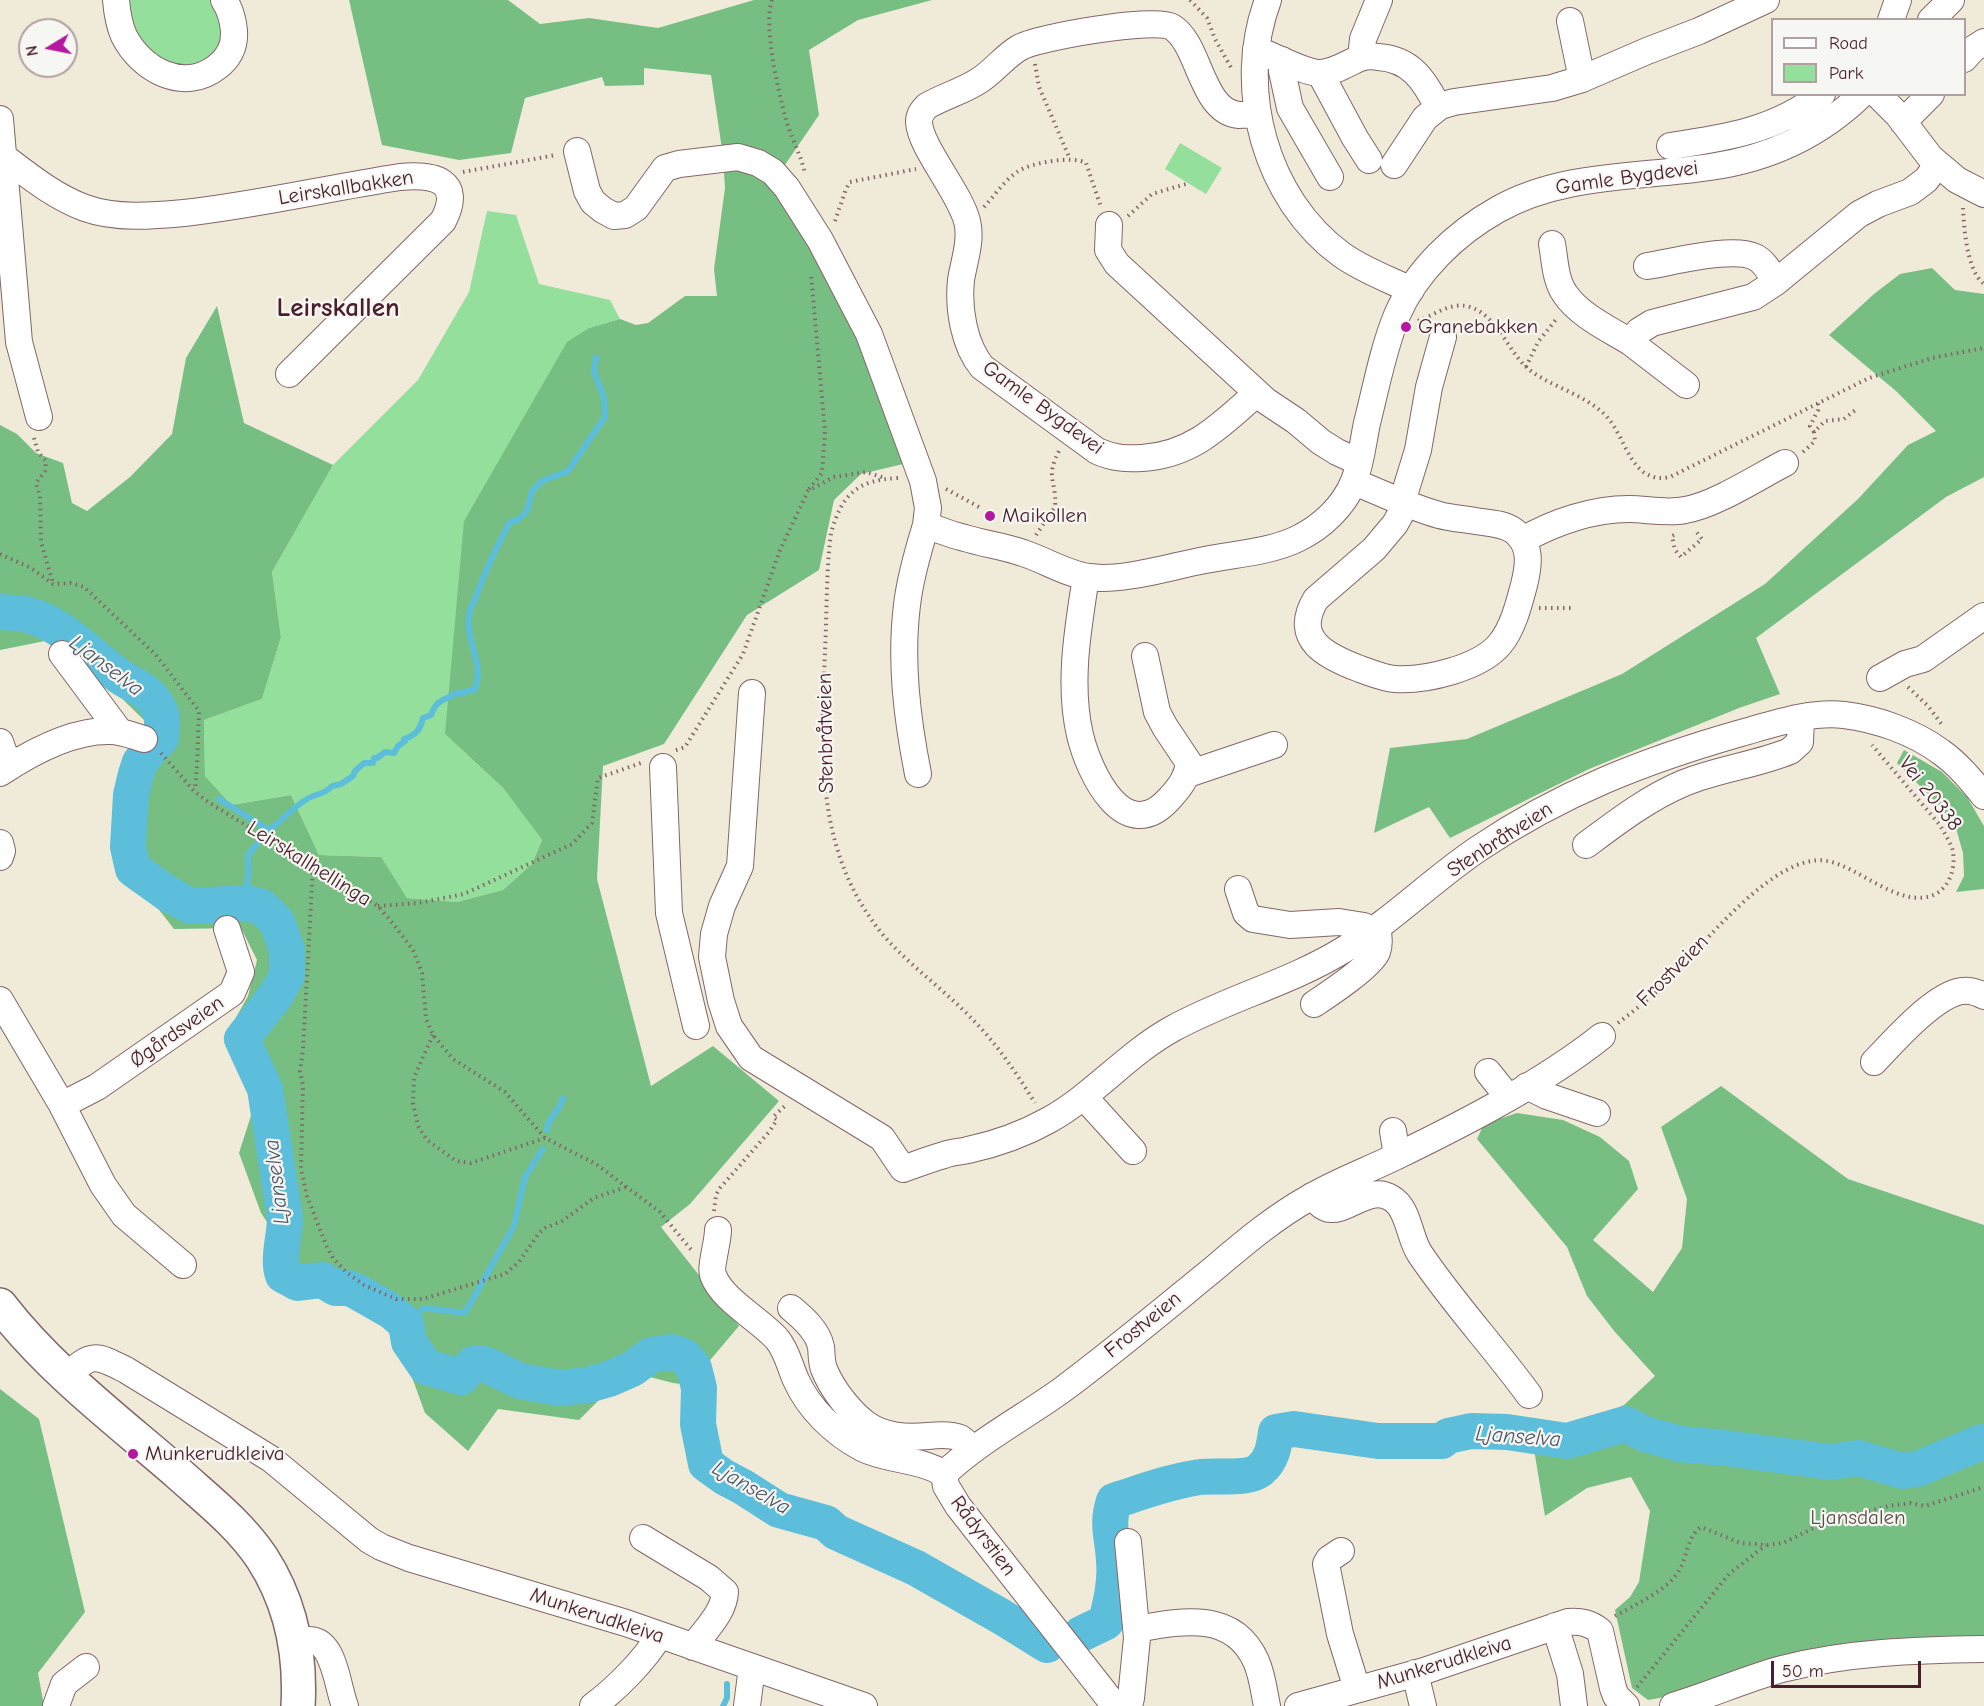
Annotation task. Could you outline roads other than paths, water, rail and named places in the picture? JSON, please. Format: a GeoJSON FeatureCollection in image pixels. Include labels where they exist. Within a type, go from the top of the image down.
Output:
{"type":"FeatureCollection","features":[{"type":"Feature","properties":{"kind":"main road"},"geometry":{"type":"LineString","coordinates":[[0,1305],[28,1338],[67,1376],[209,1501],[248,1539],[273,1578],[283,1600],[295,1640],[298,1663],[298,1706]]}},
{"type":"Feature","properties":{"kind":"street"},"geometry":{"type":"LineString","coordinates":[[116,0],[123,35],[141,60],[164,75],[188,79],[211,72],[229,54],[233,45],[234,27],[228,5],[224,0]]}},
{"type":"Feature","properties":{"kind":"street"},"geometry":{"type":"LineString","coordinates":[[1268,0],[1256,49],[1255,77],[1257,113],[1272,164],[1282,184],[1303,215],[1341,254],[1358,265],[1411,290]]}},
{"type":"Feature","properties":{"kind":"street"},"geometry":{"type":"LineString","coordinates":[[1361,58],[1363,39],[1379,0]]}},
{"type":"Feature","properties":{"kind":"street"},"geometry":{"type":"LineString","coordinates":[[1394,165],[1425,118],[1438,108],[1454,102],[1552,88],[1582,79],[1700,31],[1766,0]]}},
{"type":"Feature","properties":{"kind":"street"},"geometry":{"type":"LineString","coordinates":[[1892,18],[1898,0]]}},
{"type":"Feature","properties":{"kind":"street"},"geometry":{"type":"LineString","coordinates":[[1933,18],[1951,0]]}},
{"type":"Feature","properties":{"kind":"street"},"geometry":{"type":"LineString","coordinates":[[1570,21],[1582,79]]}},
{"type":"Feature","properties":{"kind":"street","name":"Gamle Bygdevei"},"geometry":{"type":"LineString","coordinates":[[1257,113],[1239,115],[1222,107],[1198,69],[1187,41],[1169,24],[1119,27],[1039,39],[1018,48],[981,80],[934,101],[921,112],[919,124],[923,138],[961,203],[968,224],[966,260],[961,280],[961,307],[972,355],[982,367],[1097,451],[1110,457],[1123,459],[1154,458],[1185,450],[1211,434],[1257,393]]}},
{"type":"Feature","properties":{"kind":"street"},"geometry":{"type":"LineString","coordinates":[[1966,58],[1984,42]]}},
{"type":"Feature","properties":{"kind":"street"},"geometry":{"type":"LineString","coordinates":[[1256,49],[1320,73],[1369,56],[1389,58],[1401,62],[1412,70],[1424,83],[1438,108]]}},
{"type":"Feature","properties":{"kind":"street"},"geometry":{"type":"LineString","coordinates":[[1282,60],[1282,71],[1290,108],[1330,177]]}},
{"type":"Feature","properties":{"kind":"street"},"geometry":{"type":"LineString","coordinates":[[1320,73],[1354,138],[1369,160]]}},
{"type":"Feature","properties":{"kind":"street"},"geometry":{"type":"LineString","coordinates":[[1670,146],[1728,136],[1782,121],[1819,96]]}},
{"type":"Feature","properties":{"kind":"street","name":"Gamle Bygdevei"},"geometry":{"type":"LineString","coordinates":[[926,525],[964,538],[1024,553],[1086,577],[1111,578],[1283,544],[1308,533],[1326,519],[1343,501],[1356,472],[1388,340],[1398,315],[1411,290],[1432,264],[1462,234],[1494,212],[1524,196],[1576,182],[1704,168],[1766,154],[1802,138],[1834,118],[1860,96]]}},
{"type":"Feature","properties":{"kind":"street"},"geometry":{"type":"LineString","coordinates":[[1879,96],[1904,122],[1938,164],[1957,180],[1984,194]]}},
{"type":"Feature","properties":{"kind":"street"},"geometry":{"type":"LineString","coordinates":[[1904,122],[1929,96]]}},
{"type":"Feature","properties":{"kind":"street"},"geometry":{"type":"LineString","coordinates":[[0,119],[19,342],[39,417]]}},
{"type":"Feature","properties":{"kind":"street"},"geometry":{"type":"LineString","coordinates":[[1728,136],[1734,163]]}},
{"type":"Feature","properties":{"kind":"street"},"geometry":{"type":"LineString","coordinates":[[576,152],[586,191],[603,210],[614,216],[625,215],[636,208],[665,168],[698,160],[738,156],[758,162],[773,172],[787,188],[818,257],[869,334],[923,484],[928,508],[926,525],[914,565],[905,626],[905,693],[916,762]]}},
{"type":"Feature","properties":{"kind":"street","name":"Leirskallbakken"},"geometry":{"type":"LineString","coordinates":[[4,157],[39,184],[69,201],[105,213],[137,216],[247,204],[400,177],[424,176],[440,180],[448,188],[451,198],[449,211],[444,221],[289,374]]}},
{"type":"Feature","properties":{"kind":"street"},"geometry":{"type":"LineString","coordinates":[[1630,342],[1639,331],[1652,323],[1753,297],[1776,282],[1859,214],[1910,192],[1926,180],[1938,164]]}},
{"type":"Feature","properties":{"kind":"street"},"geometry":{"type":"LineString","coordinates":[[1109,225],[1108,250],[1117,264],[1266,401],[1337,452],[1356,472],[1402,502],[1442,516],[1507,526],[1523,540],[1528,557],[1518,606],[1506,636],[1493,651],[1475,662],[1431,676],[1403,679],[1382,676],[1340,662],[1319,649],[1313,641],[1309,628],[1311,606],[1388,534],[1400,515],[1402,502],[1418,450],[1428,387],[1443,337]]}},
{"type":"Feature","properties":{"kind":"street"},"geometry":{"type":"LineString","coordinates":[[1552,244],[1559,283],[1570,300],[1686,385]]}},
{"type":"Feature","properties":{"kind":"street"},"geometry":{"type":"LineString","coordinates":[[1647,266],[1742,252],[1757,257],[1776,282]]}},
{"type":"Feature","properties":{"kind":"street"},"geometry":{"type":"LineString","coordinates":[[1523,540],[1561,523],[1609,511],[1686,516],[1785,463]]}},
{"type":"Feature","properties":{"kind":"street"},"geometry":{"type":"LineString","coordinates":[[1086,577],[1077,628],[1078,723],[1087,754],[1102,790],[1113,803],[1131,813],[1154,812],[1164,805],[1181,786],[1188,774],[1189,763],[1157,712],[1146,656]]}},
{"type":"Feature","properties":{"kind":"street"},"geometry":{"type":"LineString","coordinates":[[1886,676],[1905,664],[1923,660],[1984,616]]}},
{"type":"Feature","properties":{"kind":"street"},"geometry":{"type":"LineString","coordinates":[[0,742],[4,770],[63,740],[108,730],[142,741],[62,654]]}},
{"type":"Feature","properties":{"kind":"street","name":"Stenbråtveien"},"geometry":{"type":"LineString","coordinates":[[752,693],[740,866],[722,906],[714,934],[712,957],[726,1018],[746,1052],[768,1070],[882,1138],[903,1169],[947,1154],[1012,1137],[1046,1122],[1084,1097],[1152,1041],[1172,1029],[1308,970],[1375,930],[1476,851],[1524,820],[1584,788],[1678,752],[1769,725],[1842,715],[1866,719],[1905,731],[1941,752],[1964,772],[1984,796]]}},
{"type":"Feature","properties":{"kind":"street"},"geometry":{"type":"LineString","coordinates":[[1586,844],[1665,791],[1700,777],[1791,751],[1800,742],[1801,719]]}},
{"type":"Feature","properties":{"kind":"street"},"geometry":{"type":"LineString","coordinates":[[1188,774],[1274,745]]}},
{"type":"Feature","properties":{"kind":"street"},"geometry":{"type":"LineString","coordinates":[[663,759],[669,912],[696,1026]]}},
{"type":"Feature","properties":{"kind":"street"},"geometry":{"type":"LineString","coordinates":[[0,843],[2,851],[0,857]]}},
{"type":"Feature","properties":{"kind":"street"},"geometry":{"type":"LineString","coordinates":[[1238,889],[1246,913],[1253,919],[1290,925],[1339,922],[1375,930],[1379,940],[1378,950],[1374,957],[1340,986],[1314,1004]]}},
{"type":"Feature","properties":{"kind":"street","name":"Øgårdsveien"},"geometry":{"type":"LineString","coordinates":[[62,1105],[97,1087],[232,993],[241,972],[227,929]]}},
{"type":"Feature","properties":{"kind":"street"},"geometry":{"type":"LineString","coordinates":[[680,961],[712,957]]}},
{"type":"Feature","properties":{"kind":"street"},"geometry":{"type":"LineString","coordinates":[[1874,1062],[1920,1017],[1955,992],[1967,990],[1984,996]]}},
{"type":"Feature","properties":{"kind":"street"},"geometry":{"type":"LineString","coordinates":[[0,1000],[62,1105],[97,1176],[124,1215],[167,1254],[183,1265]]}},
{"type":"Feature","properties":{"kind":"street","name":"Frostveien"},"geometry":{"type":"LineString","coordinates":[[944,1474],[973,1450],[1062,1390],[1291,1209],[1396,1144],[1518,1091],[1587,1048],[1602,1036]]}},
{"type":"Feature","properties":{"kind":"street"},"geometry":{"type":"LineString","coordinates":[[1488,1072],[1518,1091],[1547,1096],[1597,1113]]}},
{"type":"Feature","properties":{"kind":"street"},"geometry":{"type":"LineString","coordinates":[[1084,1097],[1133,1151]]}},
{"type":"Feature","properties":{"kind":"street"},"geometry":{"type":"LineString","coordinates":[[1312,1196],[1319,1204],[1333,1209],[1368,1196],[1381,1194],[1391,1198],[1400,1206],[1419,1252],[1529,1395]]}},
{"type":"Feature","properties":{"kind":"street","name":"Rådyrstien"},"geometry":{"type":"LineString","coordinates":[[718,1230],[718,1245],[712,1263],[712,1274],[725,1293],[779,1342],[786,1353],[800,1390],[826,1423],[851,1442],[873,1453],[924,1465],[944,1474],[946,1486],[958,1506],[1115,1706]]}},
{"type":"Feature","properties":{"kind":"street"},"geometry":{"type":"LineString","coordinates":[[790,1308],[806,1320],[816,1335],[821,1346],[820,1358],[832,1384],[854,1412],[867,1424],[897,1437],[938,1435],[957,1437],[965,1441],[973,1450]]}},
{"type":"Feature","properties":{"kind":"street","name":"Munkerudkleiva"},"geometry":{"type":"LineString","coordinates":[[67,1376],[82,1361],[90,1358],[103,1359],[126,1370],[271,1459],[351,1526],[381,1547],[409,1558],[621,1622],[864,1706]]}},
{"type":"Feature","properties":{"kind":"street"},"geometry":{"type":"LineString","coordinates":[[643,1538],[709,1578],[725,1592],[725,1601],[719,1612],[693,1647]]}},
{"type":"Feature","properties":{"kind":"street"},"geometry":{"type":"LineString","coordinates":[[1128,1542],[1137,1629],[1129,1706]]}},
{"type":"Feature","properties":{"kind":"street"},"geometry":{"type":"LineString","coordinates":[[1341,1551],[1329,1559],[1326,1564],[1340,1634],[1357,1689]]}},
{"type":"Feature","properties":{"kind":"street"},"geometry":{"type":"LineString","coordinates":[[1137,1629],[1196,1621],[1216,1625],[1234,1633],[1246,1644],[1256,1662],[1267,1706]]}},
{"type":"Feature","properties":{"kind":"street","name":"Munkerudkleiva"},"geometry":{"type":"LineString","coordinates":[[1298,1706],[1415,1673],[1555,1626],[1578,1621],[1592,1624],[1600,1630],[1613,1688],[1616,1696],[1625,1705]]}},
{"type":"Feature","properties":{"kind":"street"},"geometry":{"type":"LineString","coordinates":[[1555,1626],[1570,1674],[1574,1706]]}},
{"type":"Feature","properties":{"kind":"street"},"geometry":{"type":"LineString","coordinates":[[593,1706],[604,1698],[652,1648],[659,1636]]}},
{"type":"Feature","properties":{"kind":"street"},"geometry":{"type":"LineString","coordinates":[[295,1640],[313,1641],[322,1644],[326,1649],[345,1706]]}},
{"type":"Feature","properties":{"kind":"street"},"geometry":{"type":"LineString","coordinates":[[1673,1706],[1774,1672],[1856,1656],[1927,1650],[1984,1649]]}},
{"type":"Feature","properties":{"kind":"street"},"geometry":{"type":"LineString","coordinates":[[56,1706],[64,1684],[86,1667]]}},
{"type":"Feature","properties":{"kind":"street"},"geometry":{"type":"LineString","coordinates":[[747,1706],[752,1667]]}},
{"type":"Feature","properties":{"kind":"street"},"geometry":{"type":"LineString","coordinates":[[1415,1673],[1423,1706]]}},
{"type":"Feature","properties":{"kind":"waterway"},"geometry":{"type":"LineString","coordinates":[[219,799],[269,830],[302,802],[353,776],[364,763],[373,763],[374,758],[385,752],[394,753],[405,741],[404,739],[417,732],[423,718],[431,715],[442,701],[458,692],[461,694],[474,691],[478,672],[470,635],[470,610],[510,522],[518,520],[527,511],[532,491],[542,481],[568,471],[605,417],[604,397],[594,372],[596,357]]}},
{"type":"Feature","properties":{"kind":"waterway","name":"Ljanselva"},"geometry":{"type":"LineString","coordinates":[[0,612],[25,614],[53,625],[119,676],[147,693],[160,711],[161,738],[140,762],[131,795],[128,847],[133,869],[168,894],[191,906],[246,903],[262,907],[277,922],[287,950],[287,975],[276,995],[242,1039],[265,1089],[285,1218],[281,1255],[283,1275],[298,1283],[322,1280],[336,1288],[348,1288],[391,1311],[406,1324],[409,1342],[426,1367],[461,1377],[473,1364],[485,1364],[520,1381],[560,1388],[588,1385],[609,1379],[632,1369],[651,1355],[672,1352],[685,1357],[694,1368],[699,1388],[698,1424],[706,1464],[779,1510],[826,1523],[836,1532],[916,1568],[1047,1645]]}},
{"type":"Feature","properties":{"kind":"waterway"},"geometry":{"type":"LineString","coordinates":[[240,902],[248,879],[248,855],[257,844]]}},
{"type":"Feature","properties":{"kind":"waterway"},"geometry":{"type":"LineString","coordinates":[[547,1130],[563,1098]]}},
{"type":"Feature","properties":{"kind":"waterway"},"geometry":{"type":"LineString","coordinates":[[406,1324],[424,1308],[465,1313],[514,1226],[525,1177],[543,1149]]}},
{"type":"Feature","properties":{"kind":"waterway","name":"Ljanselva"},"geometry":{"type":"LineString","coordinates":[[1081,1634],[1106,1622],[1114,1576],[1110,1524],[1114,1501],[1189,1479],[1255,1473],[1270,1458],[1276,1432],[1294,1429],[1378,1441],[1442,1441],[1448,1436],[1471,1431],[1507,1432],[1567,1441],[1625,1424],[1645,1434],[1680,1444],[1830,1462],[1858,1458],[1903,1471],[1920,1468],[1984,1442]]}},
{"type":"Feature","properties":{"kind":"waterway"},"geometry":{"type":"LineString","coordinates":[[723,1706],[727,1698],[727,1684]]}},
{"type":"Feature","properties":{"kind":"place","name":"Granebakken"},"geometry":{"type":"Point","coordinates":[1406,327]}},
{"type":"Feature","properties":{"kind":"place","name":"Maikollen"},"geometry":{"type":"Point","coordinates":[990,516]}},
{"type":"Feature","properties":{"kind":"place","name":"Munkerudkleiva"},"geometry":{"type":"Point","coordinates":[133,1454]}},
{"type":"Feature","properties":{"kind":"district","name":"Leirskallen"},"geometry":{"type":"Point","coordinates":[338,308]}},
{"type":"Feature","properties":{"kind":"park label","name":"Ljansdalen"},"geometry":{"type":"Point","coordinates":[1858,1518]}}]}
